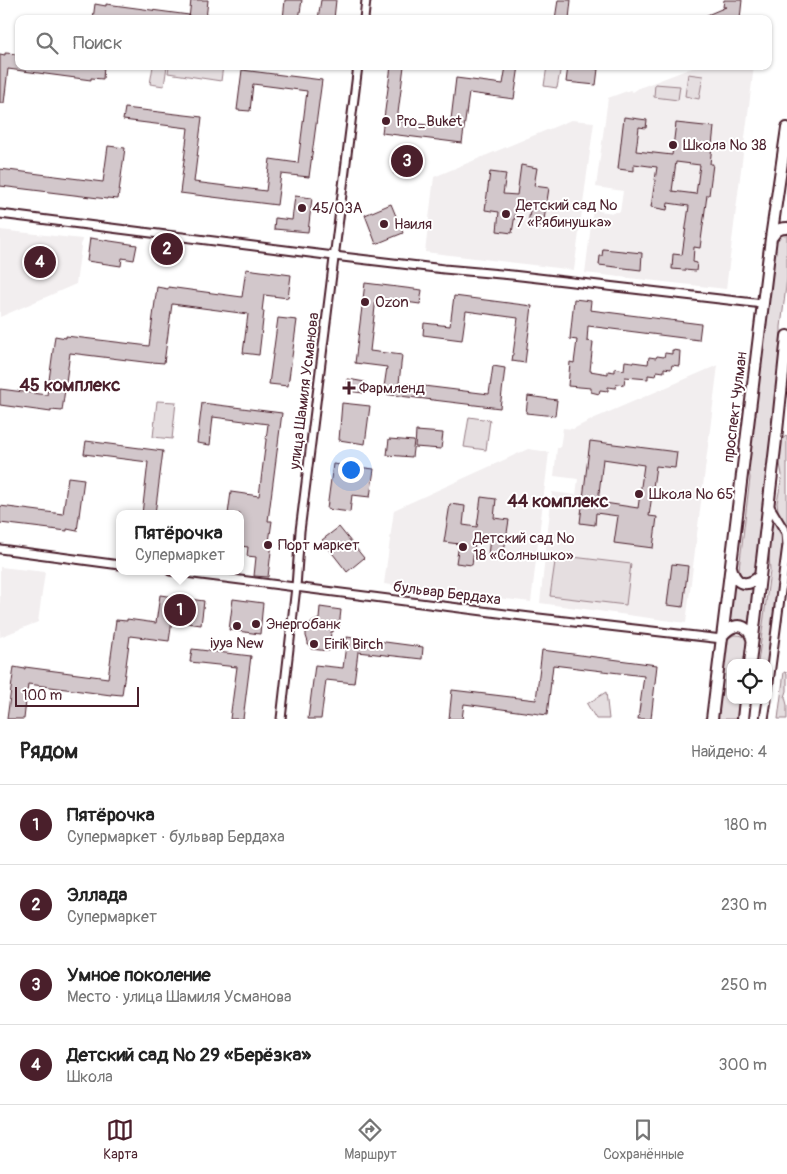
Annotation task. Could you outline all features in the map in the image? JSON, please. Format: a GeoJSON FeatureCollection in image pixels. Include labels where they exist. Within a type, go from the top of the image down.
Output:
{"type":"FeatureCollection","features":[{"type":"Feature","properties":{"kind":"main road","name":"проспект Чулман"},"geometry":{"type":"LineString","coordinates":[[712,719],[771,238],[787,128]]}},
{"type":"Feature","properties":{"kind":"main road"},"geometry":{"type":"LineString","coordinates":[[780,178],[787,192]]}},
{"type":"Feature","properties":{"kind":"main road"},"geometry":{"type":"LineString","coordinates":[[771,238],[777,230],[787,228]]}},
{"type":"Feature","properties":{"kind":"main road"},"geometry":{"type":"LineString","coordinates":[[750,659],[787,336]]}},
{"type":"Feature","properties":{"kind":"main road"},"geometry":{"type":"LineString","coordinates":[[731,566],[732,573],[736,579],[746,584],[760,576]]}},
{"type":"Feature","properties":{"kind":"main road"},"geometry":{"type":"LineString","coordinates":[[722,638],[728,630],[737,626],[748,631],[752,639]]}},
{"type":"Feature","properties":{"kind":"main road"},"geometry":{"type":"LineString","coordinates":[[743,719],[745,704]]}},
{"type":"Feature","properties":{"kind":"street"},"geometry":{"type":"LineString","coordinates":[[364,15],[366,0]]}},
{"type":"Feature","properties":{"kind":"street","name":"улица Шамиля Усманова"},"geometry":{"type":"LineString","coordinates":[[281,719],[296,587],[300,531],[357,70]]}},
{"type":"Feature","properties":{"kind":"street"},"geometry":{"type":"LineString","coordinates":[[0,214],[444,269],[512,274],[763,304]]}},
{"type":"Feature","properties":{"kind":"street"},"geometry":{"type":"LineString","coordinates":[[768,503],[786,533],[787,545],[772,659]]}},
{"type":"Feature","properties":{"kind":"street"},"geometry":{"type":"LineString","coordinates":[[0,550],[116,564]]}},
{"type":"Feature","properties":{"kind":"street","name":"бульвар Бердаха"},"geometry":{"type":"LineString","coordinates":[[202,575],[530,617],[722,638]]}},
{"type":"Feature","properties":{"kind":"street"},"geometry":{"type":"LineString","coordinates":[[764,719],[766,704]]}},
{"type":"Feature","properties":{"kind":"shaded area"},"geometry":{"type":"Polygon","coordinates":[[[152,70],[166,70],[164,86],[150,84],[152,70]]]}},
{"type":"Feature","properties":{"kind":"shaded area"},"geometry":{"type":"Polygon","coordinates":[[[168,70],[222,70],[221,81],[168,73],[168,70]]]}},
{"type":"Feature","properties":{"kind":"shaded area"},"geometry":{"type":"Polygon","coordinates":[[[546,70],[560,70],[557,88],[544,86],[546,70]]]}},
{"type":"Feature","properties":{"kind":"shaded area","name":"Школа № 38"},"geometry":{"type":"Polygon","coordinates":[[[686,70],[753,70],[726,289],[585,273],[593,209],[614,213],[620,212],[623,191],[596,187],[608,98],[630,90],[633,92],[686,70]]]}},
{"type":"Feature","properties":{"kind":"shaded area"},"geometry":{"type":"Polygon","coordinates":[[[688,74],[703,76],[699,99],[685,96],[688,74]]]}},
{"type":"Feature","properties":{"kind":"shaded area"},"geometry":{"type":"Polygon","coordinates":[[[655,84],[680,86],[678,100],[654,97],[655,84]]]}},
{"type":"Feature","properties":{"kind":"shaded area","name":"Детский сад № 7 «Рябинушка»"},"geometry":{"type":"Polygon","coordinates":[[[571,120],[594,122],[574,270],[425,252],[434,177],[571,120]]]}},
{"type":"Feature","properties":{"kind":"shaded area"},"geometry":{"type":"Polygon","coordinates":[[[0,230],[82,239],[76,284],[0,317],[0,230]]]}},
{"type":"Feature","properties":{"kind":"shaded area"},"geometry":{"type":"Polygon","coordinates":[[[787,234],[787,278],[781,327],[781,356],[756,573],[748,578],[742,576],[739,569],[750,478],[748,465],[776,241],[779,235],[787,234]]]}},
{"type":"Feature","properties":{"kind":"shaded area","name":"Школа № 65"},"geometry":{"type":"Polygon","coordinates":[[[718,365],[686,623],[540,603],[552,492],[576,495],[578,479],[554,476],[557,448],[560,448],[563,428],[573,429],[718,365]]]}},
{"type":"Feature","properties":{"kind":"shaded area"},"geometry":{"type":"Polygon","coordinates":[[[157,401],[176,402],[172,439],[153,437],[157,401]]]}},
{"type":"Feature","properties":{"kind":"shaded area"},"geometry":{"type":"Polygon","coordinates":[[[469,417],[490,420],[486,450],[464,447],[469,417]]]}},
{"type":"Feature","properties":{"kind":"shaded area"},"geometry":{"type":"Polygon","coordinates":[[[786,436],[787,527],[778,514],[777,503],[782,475],[779,458],[781,440],[786,436]]]}},
{"type":"Feature","properties":{"kind":"shaded area","name":"Детский сад № 18 «Солнышко»"},"geometry":{"type":"Polygon","coordinates":[[[528,449],[549,452],[531,602],[384,584],[394,510],[528,449]]]}},
{"type":"Feature","properties":{"kind":"shaded area"},"geometry":{"type":"Polygon","coordinates":[[[771,517],[782,532],[783,539],[768,659],[759,659],[770,571],[768,537],[771,517]]]}},
{"type":"Feature","properties":{"kind":"shaded area"},"geometry":{"type":"Polygon","coordinates":[[[556,555],[631,564],[626,605],[550,596],[556,555]]]}},
{"type":"Feature","properties":{"kind":"shaded area"},"geometry":{"type":"Polygon","coordinates":[[[0,567],[45,572],[38,622],[0,637],[0,567]]]}},
{"type":"Feature","properties":{"kind":"shaded area"},"geometry":{"type":"Polygon","coordinates":[[[734,583],[740,589],[754,588],[749,626],[740,622],[728,625],[734,583]]]}},
{"type":"Feature","properties":{"kind":"shaded area"},"geometry":{"type":"Polygon","coordinates":[[[740,635],[747,641],[745,659],[727,659],[727,704],[739,704],[737,719],[717,719],[726,642],[730,637],[740,635]]]}},
{"type":"Feature","properties":{"kind":"shaded area"},"geometry":{"type":"Polygon","coordinates":[[[784,672],[787,673],[785,697],[787,719],[778,719],[784,672]]]}},
{"type":"Feature","properties":{"kind":"shaded area"},"geometry":{"type":"Polygon","coordinates":[[[606,692],[609,719],[596,719],[587,704],[606,692]]]}},
{"type":"Feature","properties":{"kind":"building"},"geometry":{"type":"Polygon","coordinates":[[[191,0],[208,0],[206,15],[189,15],[191,0]]]}},
{"type":"Feature","properties":{"kind":"building"},"geometry":{"type":"Polygon","coordinates":[[[285,0],[302,0],[300,15],[283,15],[285,0]]]}},
{"type":"Feature","properties":{"kind":"building"},"geometry":{"type":"Polygon","coordinates":[[[321,0],[336,0],[334,15],[319,15],[321,0]]]}},
{"type":"Feature","properties":{"kind":"building"},"geometry":{"type":"Polygon","coordinates":[[[558,0],[571,0],[569,15],[556,15],[558,0]]]}},
{"type":"Feature","properties":{"kind":"building"},"geometry":{"type":"Polygon","coordinates":[[[724,0],[742,0],[740,15],[707,15],[726,7],[723,7],[724,0]]]}},
{"type":"Feature","properties":{"kind":"building"},"geometry":{"type":"Polygon","coordinates":[[[95,4],[106,6],[106,4],[189,15],[94,15],[95,4]]]}},
{"type":"Feature","properties":{"kind":"building"},"geometry":{"type":"Polygon","coordinates":[[[5,53],[15,54],[15,70],[8,69],[4,103],[0,103],[0,54],[5,55],[5,53]]]}},
{"type":"Feature","properties":{"kind":"building"},"geometry":{"type":"Polygon","coordinates":[[[16,70],[104,70],[103,79],[91,78],[91,80],[16,70]]]}},
{"type":"Feature","properties":{"kind":"building"},"geometry":{"type":"Polygon","coordinates":[[[242,70],[322,80],[309,177],[281,174],[277,205],[180,193],[188,128],[123,120],[125,108],[202,117],[194,182],[266,191],[270,159],[298,163],[307,91],[253,84],[250,111],[237,110],[242,70]]]}},
{"type":"Feature","properties":{"kind":"building"},"geometry":{"type":"Polygon","coordinates":[[[390,70],[403,70],[397,121],[450,128],[456,78],[503,84],[505,70],[518,70],[514,99],[469,93],[462,143],[382,133],[390,70]]]}},
{"type":"Feature","properties":{"kind":"building"},"geometry":{"type":"Polygon","coordinates":[[[568,70],[598,70],[596,85],[566,82],[568,70]]]}},
{"type":"Feature","properties":{"kind":"building"},"geometry":{"type":"Polygon","coordinates":[[[624,117],[647,120],[646,128],[639,127],[636,151],[672,155],[676,123],[714,127],[710,164],[713,164],[709,195],[707,195],[700,248],[694,247],[693,262],[697,263],[696,271],[672,269],[673,254],[682,255],[689,206],[668,203],[667,210],[651,207],[657,167],[634,164],[634,171],[618,169],[624,117]],[[676,162],[672,191],[696,194],[700,165],[676,162]]]}},
{"type":"Feature","properties":{"kind":"building"},"geometry":{"type":"Polygon","coordinates":[[[108,146],[125,148],[118,199],[0,186],[0,169],[103,182],[108,146]]]}},
{"type":"Feature","properties":{"kind":"building"},"geometry":{"type":"Polygon","coordinates":[[[398,154],[419,157],[417,169],[404,167],[394,174],[398,154]]]}},
{"type":"Feature","properties":{"kind":"building"},"geometry":{"type":"Polygon","coordinates":[[[521,165],[537,168],[534,186],[549,188],[543,226],[528,224],[531,205],[517,203],[512,233],[497,231],[499,212],[485,210],[490,172],[506,174],[503,194],[517,195],[521,165]]]}},
{"type":"Feature","properties":{"kind":"building","name":"45/03А"},"geometry":{"type":"Polygon","coordinates":[[[295,196],[312,198],[308,232],[274,229],[275,218],[292,220],[295,196]]]}},
{"type":"Feature","properties":{"kind":"building","name":"Наиля"},"geometry":{"type":"Polygon","coordinates":[[[391,204],[403,233],[376,244],[365,215],[391,204]]]}},
{"type":"Feature","properties":{"kind":"building"},"geometry":{"type":"Polygon","coordinates":[[[90,238],[137,245],[134,260],[122,258],[121,266],[87,261],[90,238]]]}},
{"type":"Feature","properties":{"kind":"building"},"geometry":{"type":"Polygon","coordinates":[[[603,249],[642,253],[641,270],[599,265],[603,249]]]}},
{"type":"Feature","properties":{"kind":"building"},"geometry":{"type":"Polygon","coordinates":[[[246,269],[291,275],[288,298],[264,295],[259,355],[243,353],[248,314],[172,304],[164,363],[70,353],[62,411],[51,410],[51,412],[0,405],[0,389],[47,395],[55,336],[149,346],[157,287],[242,297],[246,269]]]}},
{"type":"Feature","properties":{"kind":"building"},"geometry":{"type":"Polygon","coordinates":[[[365,283],[422,290],[420,304],[376,298],[370,351],[402,355],[399,383],[489,394],[493,366],[505,368],[500,408],[383,394],[387,367],[355,363],[365,283]]]}},
{"type":"Feature","properties":{"kind":"building"},"geometry":{"type":"Polygon","coordinates":[[[454,296],[532,306],[525,363],[512,361],[518,318],[466,311],[462,340],[423,335],[424,323],[450,326],[454,296]]]}},
{"type":"Feature","properties":{"kind":"building"},"geometry":{"type":"Polygon","coordinates":[[[574,299],[591,301],[590,310],[701,324],[699,340],[588,326],[587,341],[593,342],[590,371],[608,374],[608,371],[615,372],[615,368],[624,370],[625,361],[648,364],[649,357],[664,357],[665,353],[672,354],[672,350],[680,351],[679,366],[672,365],[671,369],[664,368],[664,372],[657,371],[656,376],[648,375],[648,379],[625,377],[624,385],[617,384],[616,388],[608,387],[608,391],[600,390],[599,394],[591,392],[591,388],[568,386],[570,362],[574,363],[577,340],[570,339],[574,299]]]}},
{"type":"Feature","properties":{"kind":"building"},"geometry":{"type":"Polygon","coordinates":[[[278,318],[297,320],[288,386],[269,384],[278,318]]]}},
{"type":"Feature","properties":{"kind":"building"},"geometry":{"type":"Polygon","coordinates":[[[348,379],[365,382],[364,393],[347,391],[348,379]]]}},
{"type":"Feature","properties":{"kind":"building"},"geometry":{"type":"Polygon","coordinates":[[[528,396],[557,400],[555,416],[526,413],[528,396]]]}},
{"type":"Feature","properties":{"kind":"building"},"geometry":{"type":"Polygon","coordinates":[[[202,403],[282,413],[268,521],[272,521],[269,542],[272,543],[268,577],[254,576],[256,557],[247,556],[248,547],[244,546],[244,510],[229,510],[231,492],[259,496],[268,424],[213,417],[210,445],[197,443],[202,403]]]}},
{"type":"Feature","properties":{"kind":"building"},"geometry":{"type":"Polygon","coordinates":[[[342,403],[370,406],[365,444],[339,440],[342,403]]]}},
{"type":"Feature","properties":{"kind":"building"},"geometry":{"type":"Polygon","coordinates":[[[416,431],[443,433],[441,449],[415,447],[416,431]]]}},
{"type":"Feature","properties":{"kind":"building"},"geometry":{"type":"Polygon","coordinates":[[[389,439],[414,441],[412,457],[387,455],[389,439]]]}},
{"type":"Feature","properties":{"kind":"building"},"geometry":{"type":"Polygon","coordinates":[[[86,441],[163,451],[156,510],[142,510],[148,462],[84,454],[86,441]]]}},
{"type":"Feature","properties":{"kind":"building"},"geometry":{"type":"Polygon","coordinates":[[[590,441],[677,452],[675,468],[656,466],[649,516],[657,517],[653,548],[614,543],[618,516],[596,513],[595,525],[580,523],[590,441]],[[603,459],[598,502],[638,508],[644,465],[603,459]]]}},
{"type":"Feature","properties":{"kind":"building"},"geometry":{"type":"Polygon","coordinates":[[[333,464],[374,469],[370,497],[352,495],[350,512],[327,509],[333,464]]]}},
{"type":"Feature","properties":{"kind":"building"},"geometry":{"type":"Polygon","coordinates":[[[68,477],[84,479],[77,531],[0,523],[0,506],[63,514],[68,477]]]}},
{"type":"Feature","properties":{"kind":"building"},"geometry":{"type":"Polygon","coordinates":[[[481,497],[496,499],[494,518],[509,520],[503,558],[488,556],[490,537],[476,535],[472,565],[456,563],[459,544],[444,542],[450,504],[465,506],[463,525],[477,527],[481,497]]]}},
{"type":"Feature","properties":{"kind":"building"},"geometry":{"type":"Polygon","coordinates":[[[339,527],[364,558],[347,572],[322,540],[339,527]]]}},
{"type":"Feature","properties":{"kind":"building"},"geometry":{"type":"Polygon","coordinates":[[[672,564],[688,566],[683,607],[667,605],[672,564]]]}},
{"type":"Feature","properties":{"kind":"building"},"geometry":{"type":"Polygon","coordinates":[[[160,595],[204,601],[201,625],[172,621],[169,641],[130,636],[122,695],[28,684],[24,719],[7,719],[14,667],[108,678],[116,620],[127,621],[127,619],[156,623],[160,595]]]}},
{"type":"Feature","properties":{"kind":"building"},"geometry":{"type":"Polygon","coordinates":[[[233,599],[263,603],[260,634],[229,630],[233,599]]]}},
{"type":"Feature","properties":{"kind":"building"},"geometry":{"type":"Polygon","coordinates":[[[320,607],[341,610],[339,627],[334,626],[333,632],[331,632],[329,651],[311,649],[312,645],[308,645],[306,636],[311,623],[319,619],[320,607]]]}},
{"type":"Feature","properties":{"kind":"building"},"geometry":{"type":"Polygon","coordinates":[[[347,637],[423,647],[422,659],[358,652],[354,683],[326,680],[321,719],[308,719],[315,665],[343,668],[347,637]]]}},
{"type":"Feature","properties":{"kind":"building"},"geometry":{"type":"Polygon","coordinates":[[[192,649],[251,656],[243,719],[230,719],[237,667],[190,662],[192,649]]]}},
{"type":"Feature","properties":{"kind":"building"},"geometry":{"type":"Polygon","coordinates":[[[542,650],[657,665],[651,719],[638,719],[644,676],[553,665],[547,715],[464,704],[462,719],[449,719],[452,690],[536,700],[542,650]]]}},
{"type":"Feature","properties":{"kind":"place","name":"Pro_Buket"},"geometry":{"type":"Point","coordinates":[386,121]}},
{"type":"Feature","properties":{"kind":"place","name":"Школа № 38"},"geometry":{"type":"Point","coordinates":[673,145]}},
{"type":"Feature","properties":{"kind":"place","name":"Умное поколение"},"geometry":{"type":"Point","coordinates":[407,161]}},
{"type":"Feature","properties":{"kind":"place","name":"45/03А"},"geometry":{"type":"Point","coordinates":[302,208]}},
{"type":"Feature","properties":{"kind":"place","name":"Детский сад № 7 «Рябинушка»"},"geometry":{"type":"Point","coordinates":[506,214]}},
{"type":"Feature","properties":{"kind":"place","name":"Наиля"},"geometry":{"type":"Point","coordinates":[384,224]}},
{"type":"Feature","properties":{"kind":"place","name":"Эллада"},"geometry":{"type":"Point","coordinates":[167,249]}},
{"type":"Feature","properties":{"kind":"place","name":"Детский сад № 29 «Берёзка»"},"geometry":{"type":"Point","coordinates":[40,262]}},
{"type":"Feature","properties":{"kind":"place","name":"Ozon"},"geometry":{"type":"Point","coordinates":[365,302]}},
{"type":"Feature","properties":{"kind":"place","name":"Фармленд"},"geometry":{"type":"Point","coordinates":[349,388]}},
{"type":"Feature","properties":{"kind":"place","name":"Школа № 65"},"geometry":{"type":"Point","coordinates":[639,494]}},
{"type":"Feature","properties":{"kind":"place","name":"Порт маркет"},"geometry":{"type":"Point","coordinates":[268,545]}},
{"type":"Feature","properties":{"kind":"place","name":"Детский сад № 18 «Солнышко»"},"geometry":{"type":"Point","coordinates":[463,547]}},
{"type":"Feature","properties":{"kind":"place","name":"Пятёрочка"},"geometry":{"type":"Point","coordinates":[180,610]}},
{"type":"Feature","properties":{"kind":"place","name":"Энергобанк"},"geometry":{"type":"Point","coordinates":[256,624]}},
{"type":"Feature","properties":{"kind":"place","name":"iyya New"},"geometry":{"type":"Point","coordinates":[237,626]}},
{"type":"Feature","properties":{"kind":"place","name":"Eirik Birch"},"geometry":{"type":"Point","coordinates":[314,644]}},
{"type":"Feature","properties":{"kind":"district","name":"45 комплекс"},"geometry":{"type":"Point","coordinates":[70,385]}},
{"type":"Feature","properties":{"kind":"district","name":"44 комплекс"},"geometry":{"type":"Point","coordinates":[558,501]}}]}
